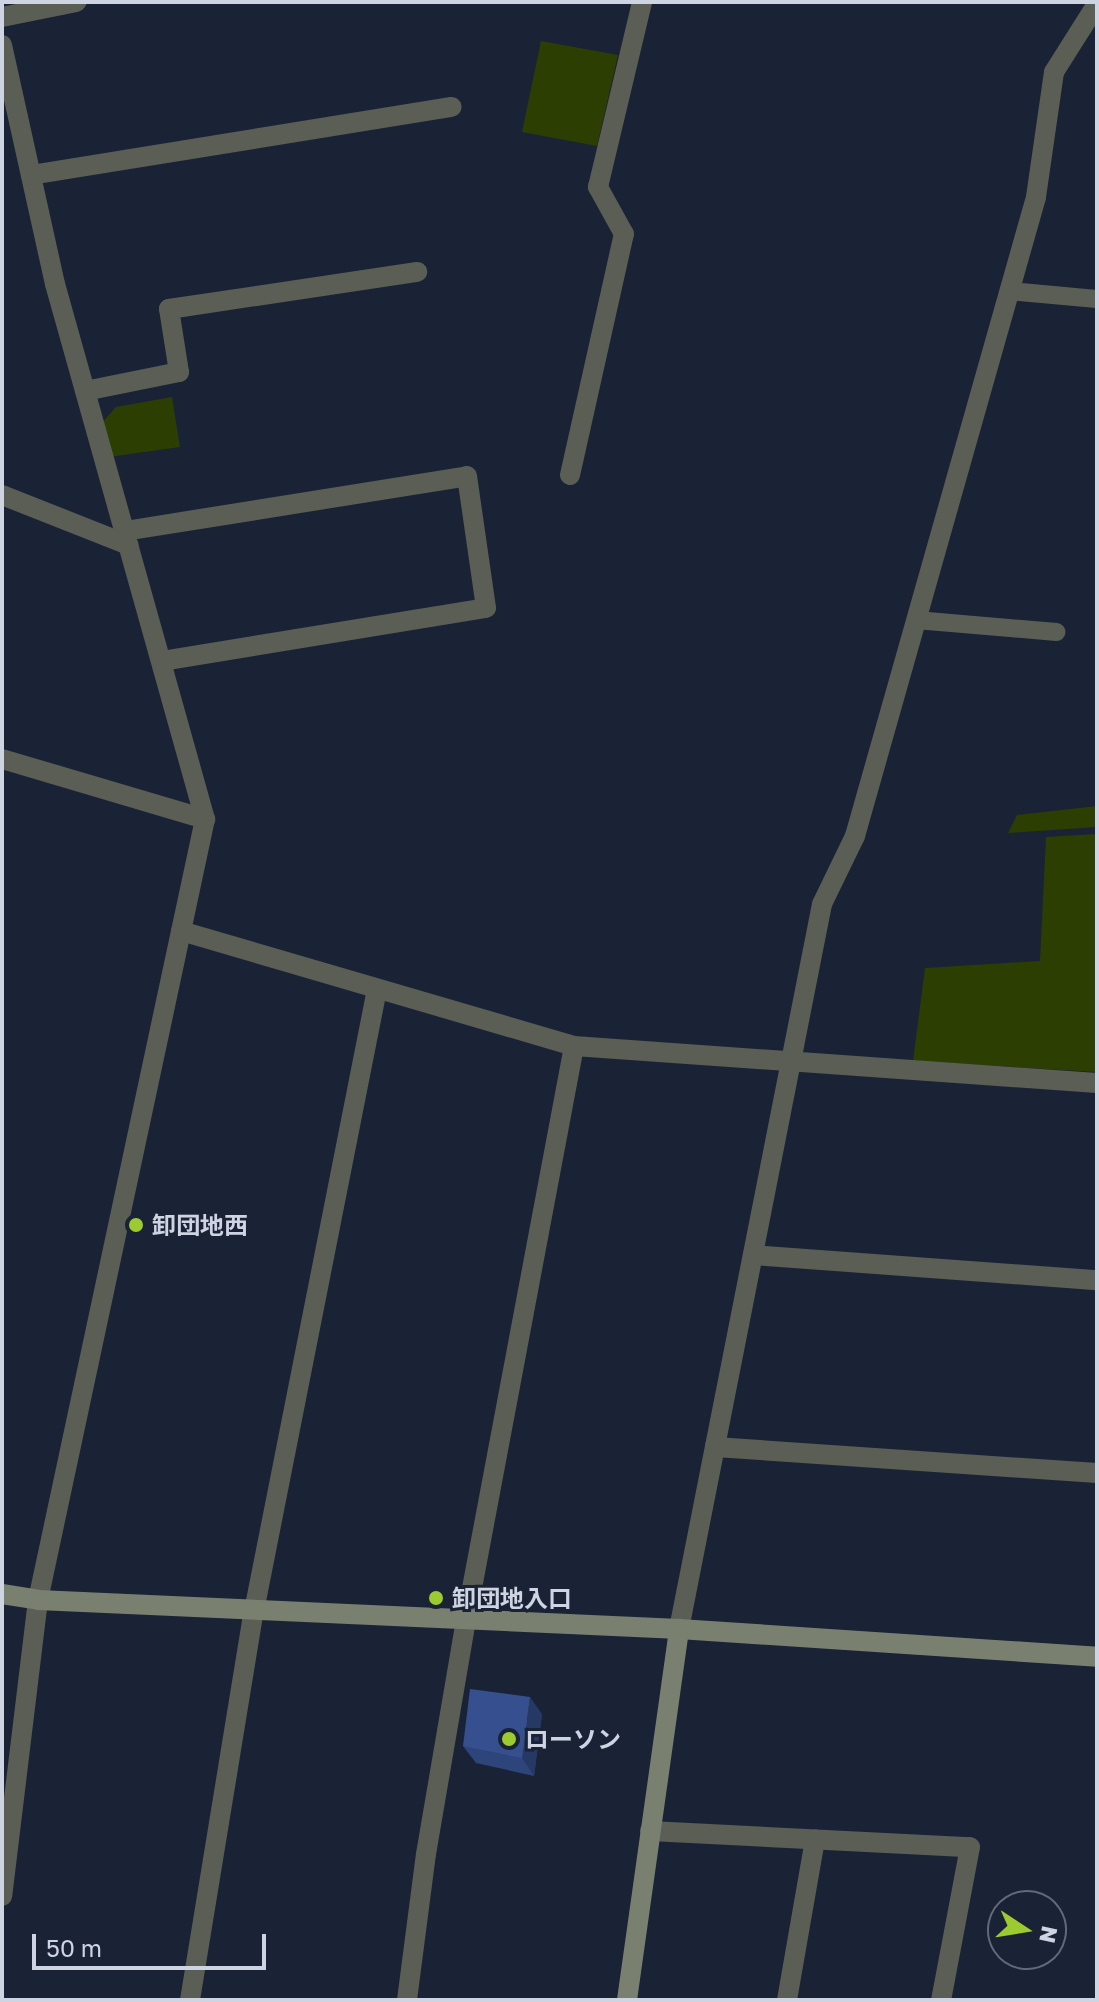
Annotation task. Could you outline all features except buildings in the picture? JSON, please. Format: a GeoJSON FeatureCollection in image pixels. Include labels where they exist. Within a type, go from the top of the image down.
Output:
{"type":"FeatureCollection","features":[{"type":"Feature","properties":{"kind":"street"},"geometry":{"type":"LineString","coordinates":[[2,17],[76,2]]}},
{"type":"Feature","properties":{"kind":"street"},"geometry":{"type":"LineString","coordinates":[[570,475],[624,234],[598,187],[642,2]]}},
{"type":"Feature","properties":{"kind":"street"},"geometry":{"type":"LineString","coordinates":[[627,2000],[679,1629],[822,904],[855,836],[1036,197],[1054,72],[1094,13]]}},
{"type":"Feature","properties":{"kind":"street"},"geometry":{"type":"LineString","coordinates":[[2,45],[85,391],[205,819],[38,1600],[2,1896]]}},
{"type":"Feature","properties":{"kind":"street"},"geometry":{"type":"LineString","coordinates":[[31,175],[452,107]]}},
{"type":"Feature","properties":{"kind":"street"},"geometry":{"type":"LineString","coordinates":[[85,391],[179,372],[169,309],[417,272]]}},
{"type":"Feature","properties":{"kind":"street"},"geometry":{"type":"LineString","coordinates":[[2,495],[126,538],[467,476],[486,608],[161,661]]}},
{"type":"Feature","properties":{"kind":"street"},"geometry":{"type":"LineString","coordinates":[[2,759],[205,819]]}},
{"type":"Feature","properties":{"kind":"street"},"geometry":{"type":"LineString","coordinates":[[181,931],[574,1046],[791,1065],[1097,1083]]}},
{"type":"Feature","properties":{"kind":"street"},"geometry":{"type":"LineString","coordinates":[[190,2000],[254,1611],[377,989]]}},
{"type":"Feature","properties":{"kind":"street"},"geometry":{"type":"LineString","coordinates":[[407,2000],[426,1854],[466,1620],[574,1046]]}},
{"type":"Feature","properties":{"kind":"street"},"geometry":{"type":"LineString","coordinates":[[753,1255],[1097,1280]]}},
{"type":"Feature","properties":{"kind":"street"},"geometry":{"type":"LineString","coordinates":[[715,1447],[1097,1473]]}},
{"type":"Feature","properties":{"kind":"street"},"geometry":{"type":"LineString","coordinates":[[2,1594],[38,1600],[679,1629],[1097,1657]]}},
{"type":"Feature","properties":{"kind":"street"},"geometry":{"type":"LineString","coordinates":[[650,1831],[970,1847],[941,2000]]}},
{"type":"Feature","properties":{"kind":"street"},"geometry":{"type":"LineString","coordinates":[[787,2000],[815,1839]]}},
{"type":"Feature","properties":{"kind":"lane"},"geometry":{"type":"LineString","coordinates":[[1009,291],[1097,299]]}},
{"type":"Feature","properties":{"kind":"lane"},"geometry":{"type":"LineString","coordinates":[[916,620],[1056,632]]}},
{"type":"Feature","properties":{"kind":"green space"},"geometry":{"type":"Polygon","coordinates":[[[541,41],[618,55],[597,146],[522,132],[541,41]]]}},
{"type":"Feature","properties":{"kind":"green space"},"geometry":{"type":"Polygon","coordinates":[[[172,397],[180,447],[109,457],[100,425],[116,407],[172,397]]]}},
{"type":"Feature","properties":{"kind":"green space"},"geometry":{"type":"Polygon","coordinates":[[[1097,806],[1097,827],[1008,833],[1017,815],[1097,806]]]}},
{"type":"Feature","properties":{"kind":"green space"},"geometry":{"type":"Polygon","coordinates":[[[1097,834],[1097,1072],[913,1061],[925,968],[1040,961],[1046,837],[1097,834]]]}},
{"type":"Feature","properties":{"kind":"place","name":"卸団地西"},"geometry":{"type":"Point","coordinates":[136,1225]}},
{"type":"Feature","properties":{"kind":"place","name":"卸団地入口"},"geometry":{"type":"Point","coordinates":[436,1598]}},
{"type":"Feature","properties":{"kind":"place","name":"ローソン"},"geometry":{"type":"Point","coordinates":[509,1739]}}]}
